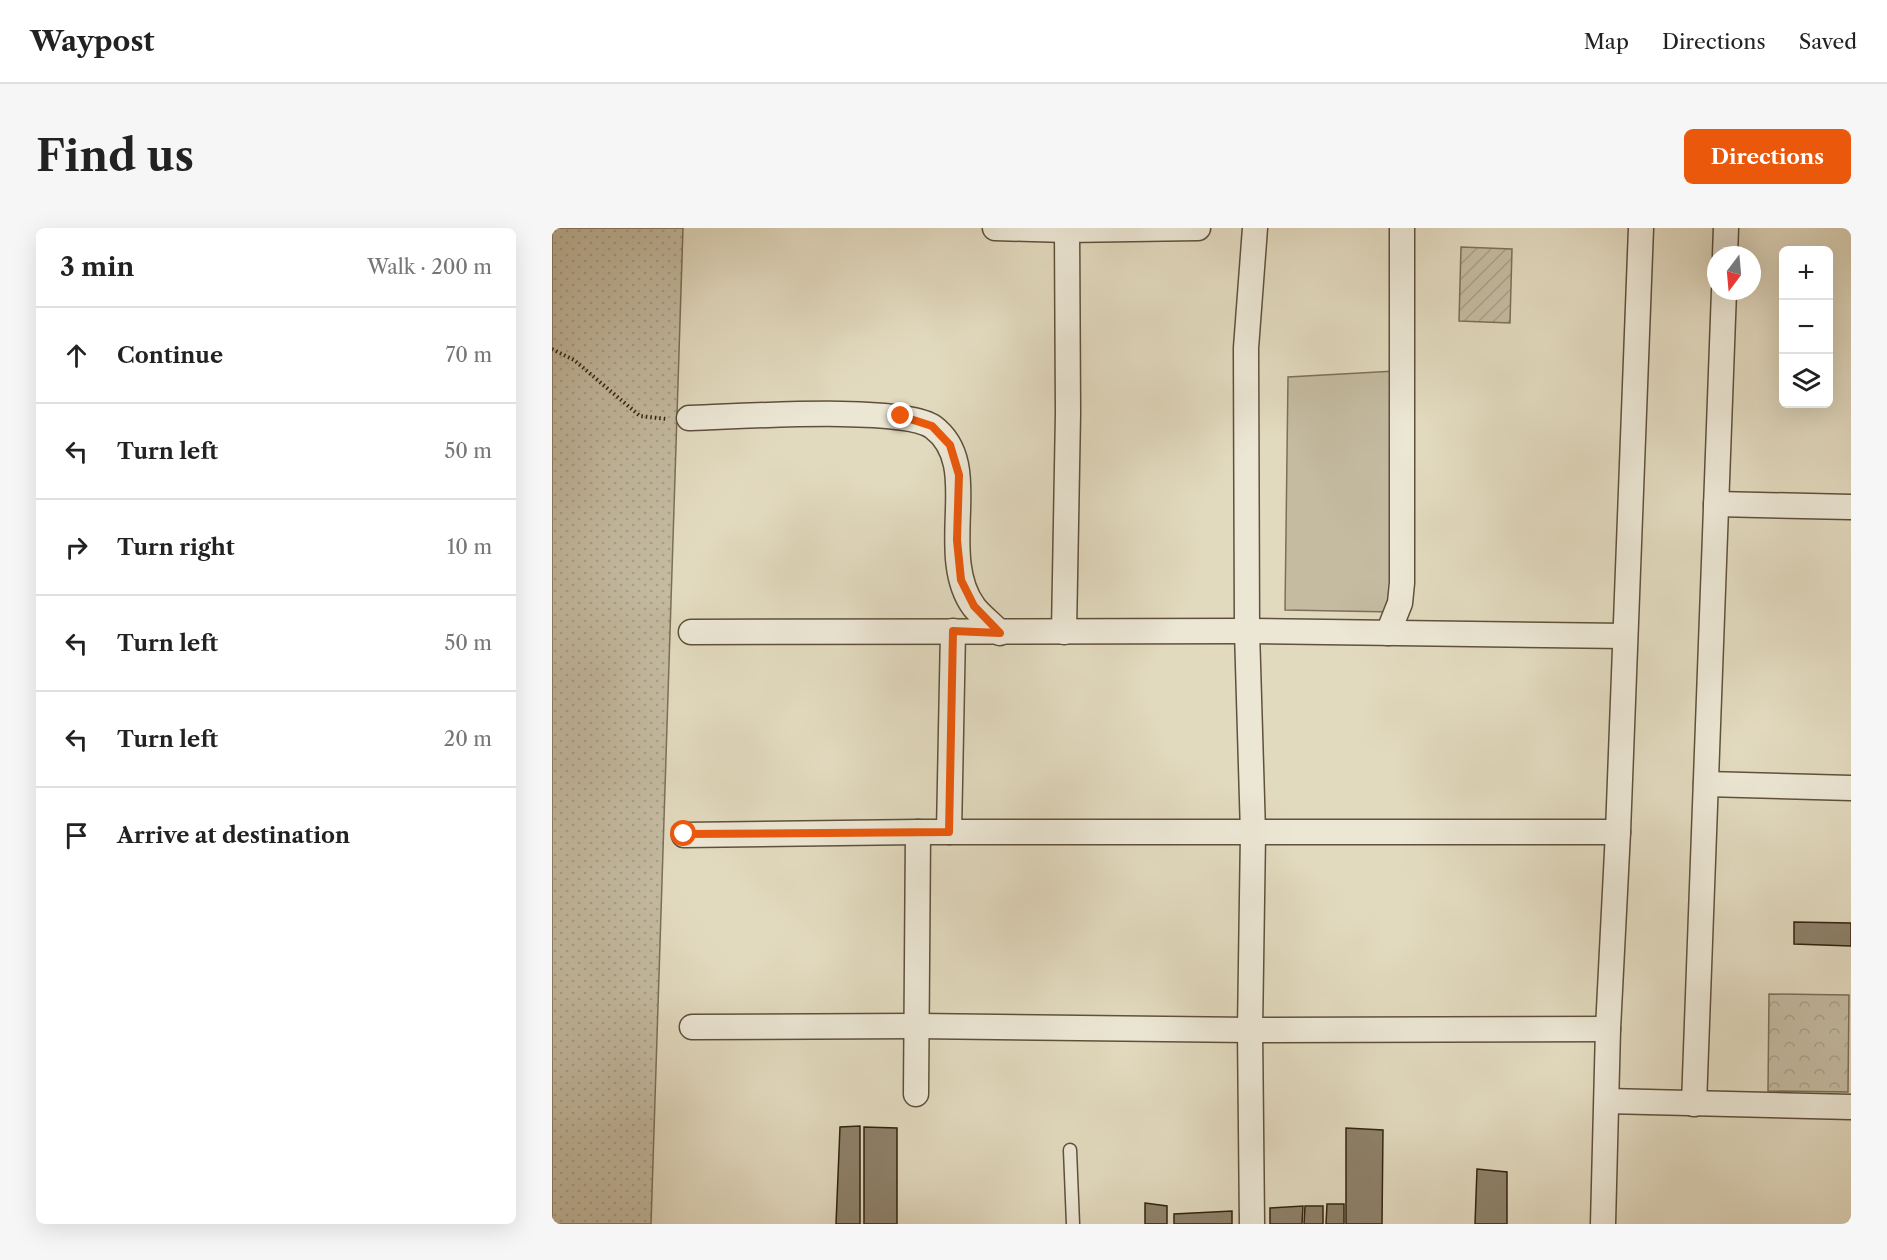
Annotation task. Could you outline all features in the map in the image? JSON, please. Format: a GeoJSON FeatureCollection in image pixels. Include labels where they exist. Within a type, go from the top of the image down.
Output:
{"type":"FeatureCollection","features":[{"type":"Feature","properties":{"kind":"street"},"geometry":{"type":"LineString","coordinates":[[995,228],[1198,228]]}},
{"type":"Feature","properties":{"kind":"street"},"geometry":{"type":"LineString","coordinates":[[1251,1224],[1250,1030],[1253,833],[1247,631],[1246,348],[1255,228]]}},
{"type":"Feature","properties":{"kind":"street"},"geometry":{"type":"LineString","coordinates":[[1388,633],[1400,603],[1402,583],[1402,228]]}},
{"type":"Feature","properties":{"kind":"street"},"geometry":{"type":"LineString","coordinates":[[1603,1224],[1608,1029],[1618,832],[1641,228]]}},
{"type":"Feature","properties":{"kind":"street"},"geometry":{"type":"LineString","coordinates":[[1725,246],[1726,228]]}},
{"type":"Feature","properties":{"kind":"street"},"geometry":{"type":"LineString","coordinates":[[1064,632],[1068,413],[1066,229]]}},
{"type":"Feature","properties":{"kind":"street"},"geometry":{"type":"LineString","coordinates":[[1694,1104],[1724,300]]}},
{"type":"Feature","properties":{"kind":"street"},"geometry":{"type":"LineString","coordinates":[[689,418],[803,414],[901,416],[932,426],[950,445],[959,475],[957,540],[961,580],[974,606],[1000,633]]}},
{"type":"Feature","properties":{"kind":"street"},"geometry":{"type":"LineString","coordinates":[[1716,504],[1851,507]]}},
{"type":"Feature","properties":{"kind":"street"},"geometry":{"type":"LineString","coordinates":[[949,832],[953,631]]}},
{"type":"Feature","properties":{"kind":"street"},"geometry":{"type":"LineString","coordinates":[[691,632],[1247,631],[1625,636]]}},
{"type":"Feature","properties":{"kind":"street"},"geometry":{"type":"LineString","coordinates":[[1706,784],[1851,788]]}},
{"type":"Feature","properties":{"kind":"street"},"geometry":{"type":"LineString","coordinates":[[916,1094],[918,832]]}},
{"type":"Feature","properties":{"kind":"street"},"geometry":{"type":"LineString","coordinates":[[684,834],[1618,832]]}},
{"type":"Feature","properties":{"kind":"street"},"geometry":{"type":"LineString","coordinates":[[692,1027],[1608,1029]]}},
{"type":"Feature","properties":{"kind":"street"},"geometry":{"type":"LineString","coordinates":[[1607,1101],[1851,1107]]}},
{"type":"Feature","properties":{"kind":"lane"},"geometry":{"type":"LineString","coordinates":[[1070,1150],[1073,1224]]}},
{"type":"Feature","properties":{"kind":"path"},"geometry":{"type":"LineString","coordinates":[[552,350],[557,350],[574,360],[640,416],[663,419],[689,418]]}},
{"type":"Feature","properties":{"kind":"green space"},"geometry":{"type":"Polygon","coordinates":[[[552,228],[683,228],[651,1224],[552,1224],[552,228]]]}},
{"type":"Feature","properties":{"kind":"green space"},"geometry":{"type":"Polygon","coordinates":[[[1461,247],[1512,249],[1510,323],[1459,321],[1461,247]]]}},
{"type":"Feature","properties":{"kind":"green space"},"geometry":{"type":"Polygon","coordinates":[[[1395,371],[1392,612],[1285,610],[1288,377],[1395,371]]]}},
{"type":"Feature","properties":{"kind":"green space"},"geometry":{"type":"Polygon","coordinates":[[[1769,994],[1849,995],[1848,1092],[1768,1091],[1769,994]]]}},
{"type":"Feature","properties":{"kind":"building"},"geometry":{"type":"Polygon","coordinates":[[[1794,922],[1851,923],[1851,946],[1794,944],[1794,922]]]}},
{"type":"Feature","properties":{"kind":"building"},"geometry":{"type":"Polygon","coordinates":[[[860,1126],[860,1224],[836,1224],[840,1127],[860,1126]]]}},
{"type":"Feature","properties":{"kind":"building"},"geometry":{"type":"Polygon","coordinates":[[[864,1127],[897,1128],[897,1224],[864,1224],[864,1127]]]}},
{"type":"Feature","properties":{"kind":"building"},"geometry":{"type":"Polygon","coordinates":[[[1346,1128],[1383,1130],[1382,1224],[1346,1224],[1346,1128]]]}},
{"type":"Feature","properties":{"kind":"building"},"geometry":{"type":"Polygon","coordinates":[[[1477,1169],[1507,1172],[1507,1224],[1475,1224],[1477,1169]]]}},
{"type":"Feature","properties":{"kind":"building"},"geometry":{"type":"Polygon","coordinates":[[[1145,1203],[1167,1206],[1167,1224],[1145,1224],[1145,1203]]]}},
{"type":"Feature","properties":{"kind":"building"},"geometry":{"type":"Polygon","coordinates":[[[1327,1204],[1344,1204],[1344,1224],[1326,1224],[1327,1204]]]}},
{"type":"Feature","properties":{"kind":"building"},"geometry":{"type":"Polygon","coordinates":[[[1303,1206],[1302,1224],[1270,1224],[1270,1208],[1303,1206]]]}},
{"type":"Feature","properties":{"kind":"building"},"geometry":{"type":"Polygon","coordinates":[[[1305,1206],[1323,1206],[1323,1224],[1304,1224],[1305,1206]]]}},
{"type":"Feature","properties":{"kind":"building"},"geometry":{"type":"Polygon","coordinates":[[[1232,1211],[1232,1224],[1174,1224],[1174,1214],[1232,1211]]]}},
{"type":"Feature","properties":{"kind":"route"},"geometry":{"type":"LineString","coordinates":[[684,834],[949,832],[953,631],[1000,633],[974,606],[961,580],[957,540],[959,475],[950,445],[932,426],[901,416]]}}]}
